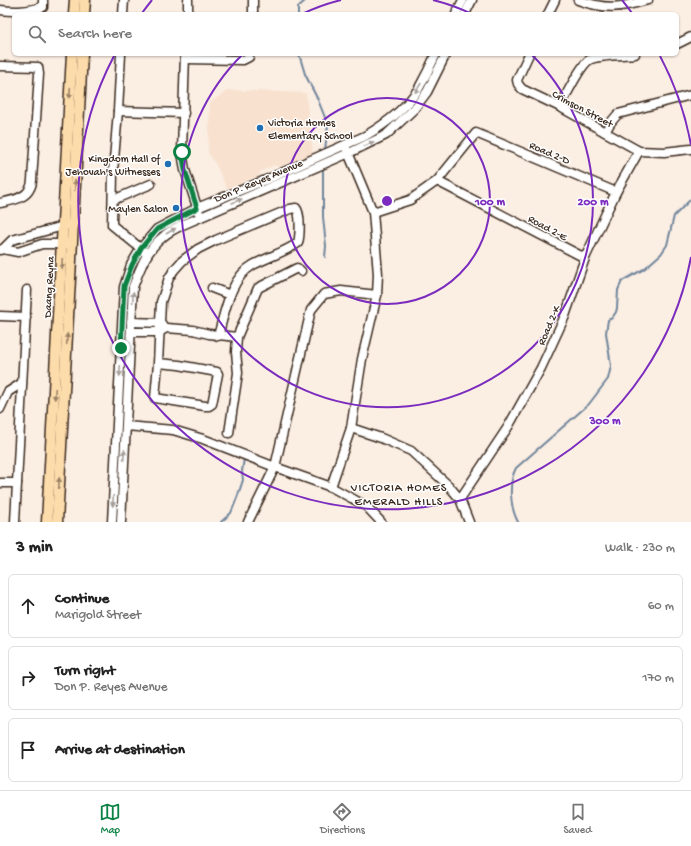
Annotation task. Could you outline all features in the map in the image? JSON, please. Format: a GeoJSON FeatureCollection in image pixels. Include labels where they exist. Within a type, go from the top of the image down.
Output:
{"type":"FeatureCollection","features":[{"type":"Feature","properties":{"kind":"main road"},"geometry":{"type":"LineString","coordinates":[[74,12],[75,0]]}},
{"type":"Feature","properties":{"kind":"main road"},"geometry":{"type":"LineString","coordinates":[[84,12],[85,0]]}},
{"type":"Feature","properties":{"kind":"main road","name":"Daang Reyna"},"geometry":{"type":"LineString","coordinates":[[69,224],[72,56]]}},
{"type":"Feature","properties":{"kind":"main road","name":"Daang Reyna"},"geometry":{"type":"LineString","coordinates":[[57,522],[69,224],[82,56]]}},
{"type":"Feature","properties":{"kind":"main road","name":"Daang Reyna"},"geometry":{"type":"LineString","coordinates":[[48,522],[68,244]]}},
{"type":"Feature","properties":{"kind":"street"},"geometry":{"type":"LineString","coordinates":[[0,10],[13,12],[27,11],[43,7],[43,0]]}},
{"type":"Feature","properties":{"kind":"street"},"geometry":{"type":"LineString","coordinates":[[123,12],[124,0]]}},
{"type":"Feature","properties":{"kind":"street"},"geometry":{"type":"LineString","coordinates":[[188,0],[188,12]]}},
{"type":"Feature","properties":{"kind":"street"},"geometry":{"type":"LineString","coordinates":[[252,12],[253,0]]}},
{"type":"Feature","properties":{"kind":"street"},"geometry":{"type":"LineString","coordinates":[[457,12],[463,0]]}},
{"type":"Feature","properties":{"kind":"street"},"geometry":{"type":"LineString","coordinates":[[467,12],[472,0]]}},
{"type":"Feature","properties":{"kind":"street"},"geometry":{"type":"LineString","coordinates":[[549,12],[555,0]]}},
{"type":"Feature","properties":{"kind":"street"},"geometry":{"type":"LineString","coordinates":[[578,0],[605,7],[628,6],[648,0]]}},
{"type":"Feature","properties":{"kind":"street"},"geometry":{"type":"LineString","coordinates":[[679,43],[691,37]]}},
{"type":"Feature","properties":{"kind":"street"},"geometry":{"type":"LineString","coordinates":[[121,56],[113,172],[112,225],[147,254]]}},
{"type":"Feature","properties":{"kind":"street"},"geometry":{"type":"LineString","coordinates":[[201,216],[197,208],[183,162],[182,152],[185,56],[243,60],[249,56]]}},
{"type":"Feature","properties":{"kind":"street","name":"Don P. Reyes Avenue"},"geometry":{"type":"LineString","coordinates":[[112,522],[124,286],[132,265],[141,248],[157,229],[197,208],[268,179],[380,128],[402,108],[418,89],[435,56]]}},
{"type":"Feature","properties":{"kind":"street","name":"Don P. Reyes Avenue"},"geometry":{"type":"LineString","coordinates":[[121,522],[134,287],[140,267],[147,254],[163,236],[201,216],[349,153],[386,135],[414,109],[427,92],[445,56]]}},
{"type":"Feature","properties":{"kind":"street","name":"Crimson Street"},"geometry":{"type":"LineString","coordinates":[[528,56],[518,76],[518,84],[522,89],[560,107],[639,151]]}},
{"type":"Feature","properties":{"kind":"street"},"geometry":{"type":"LineString","coordinates":[[560,107],[583,66],[589,60],[612,56]]}},
{"type":"Feature","properties":{"kind":"street"},"geometry":{"type":"LineString","coordinates":[[0,66],[38,67],[39,74],[32,180],[30,190],[16,199],[0,203]]}},
{"type":"Feature","properties":{"kind":"street"},"geometry":{"type":"LineString","coordinates":[[605,132],[618,114],[691,96]]}},
{"type":"Feature","properties":{"kind":"street"},"geometry":{"type":"LineString","coordinates":[[118,111],[184,114]]}},
{"type":"Feature","properties":{"kind":"street","name":"Road 2-D"},"geometry":{"type":"LineString","coordinates":[[437,181],[476,133],[616,192]]}},
{"type":"Feature","properties":{"kind":"street"},"geometry":{"type":"LineString","coordinates":[[331,487],[351,428],[362,359],[377,295],[378,259],[373,212],[345,145]]}},
{"type":"Feature","properties":{"kind":"street"},"geometry":{"type":"LineString","coordinates":[[639,151],[664,152],[691,149]]}},
{"type":"Feature","properties":{"kind":"street","name":"Road 2-K"},"geometry":{"type":"LineString","coordinates":[[460,499],[508,427],[541,368],[565,316],[585,258],[616,192],[639,151]]}},
{"type":"Feature","properties":{"kind":"street"},"geometry":{"type":"LineString","coordinates":[[373,212],[410,200],[437,181]]}},
{"type":"Feature","properties":{"kind":"street","name":"Road 2-E"},"geometry":{"type":"LineString","coordinates":[[437,181],[585,258]]}},
{"type":"Feature","properties":{"kind":"street"},"geometry":{"type":"LineString","coordinates":[[113,200],[151,184]]}},
{"type":"Feature","properties":{"kind":"street"},"geometry":{"type":"LineString","coordinates":[[158,363],[179,364],[217,372],[218,374],[212,404],[205,406],[155,398],[158,363],[162,328],[161,302],[169,278],[182,261],[198,249],[290,209],[296,208],[298,210],[298,243],[247,269],[239,277],[230,295],[218,336]]}},
{"type":"Feature","properties":{"kind":"street"},"geometry":{"type":"LineString","coordinates":[[1,250],[12,240],[69,224]]}},
{"type":"Feature","properties":{"kind":"street"},"geometry":{"type":"LineString","coordinates":[[51,229],[51,243]]}},
{"type":"Feature","properties":{"kind":"street"},"geometry":{"type":"LineString","coordinates":[[27,236],[30,248]]}},
{"type":"Feature","properties":{"kind":"street"},"geometry":{"type":"LineString","coordinates":[[1,250],[18,252],[42,244],[68,244]]}},
{"type":"Feature","properties":{"kind":"street"},"geometry":{"type":"LineString","coordinates":[[229,433],[238,373],[236,352],[238,337],[258,288],[296,268],[301,271]]}},
{"type":"Feature","properties":{"kind":"street"},"geometry":{"type":"LineString","coordinates":[[212,288],[230,295]]}},
{"type":"Feature","properties":{"kind":"street"},"geometry":{"type":"LineString","coordinates":[[15,522],[27,290]]}},
{"type":"Feature","properties":{"kind":"street"},"geometry":{"type":"LineString","coordinates":[[248,522],[275,467],[311,310],[324,294],[341,291],[377,295]]}},
{"type":"Feature","properties":{"kind":"street"},"geometry":{"type":"LineString","coordinates":[[0,316],[26,317]]}},
{"type":"Feature","properties":{"kind":"street"},"geometry":{"type":"LineString","coordinates":[[131,322],[218,336],[238,337]]}},
{"type":"Feature","properties":{"kind":"street"},"geometry":{"type":"LineString","coordinates":[[131,332],[162,328]]}},
{"type":"Feature","properties":{"kind":"street"},"geometry":{"type":"LineString","coordinates":[[121,348],[130,348]]}},
{"type":"Feature","properties":{"kind":"street"},"geometry":{"type":"LineString","coordinates":[[0,409],[8,392],[22,382]]}},
{"type":"Feature","properties":{"kind":"street"},"geometry":{"type":"LineString","coordinates":[[126,426],[173,430],[203,439],[331,487],[366,506],[381,522]]}},
{"type":"Feature","properties":{"kind":"street"},"geometry":{"type":"LineString","coordinates":[[351,428],[381,438],[411,451],[449,486],[460,499],[469,522]]}},
{"type":"Feature","properties":{"kind":"street"},"geometry":{"type":"LineString","coordinates":[[0,483],[17,483]]}},
{"type":"Feature","properties":{"kind":"shaded area","name":"Victoria Homes Elementary School"},"geometry":{"type":"Polygon","coordinates":[[[228,90],[306,93],[313,153],[280,168],[274,165],[260,172],[259,176],[227,189],[216,165],[208,153],[210,103],[228,90]]]}},
{"type":"Feature","properties":{"kind":"waterway"},"geometry":{"type":"LineString","coordinates":[[298,12],[298,7],[306,0]]}},
{"type":"Feature","properties":{"kind":"waterway"},"geometry":{"type":"LineString","coordinates":[[300,56],[305,74],[328,125],[325,150]]}},
{"type":"Feature","properties":{"kind":"waterway"},"geometry":{"type":"LineString","coordinates":[[323,170],[323,217],[326,246],[325,257]]}},
{"type":"Feature","properties":{"kind":"waterway"},"geometry":{"type":"LineString","coordinates":[[518,522],[513,509],[511,495],[513,474],[516,468],[589,404],[608,379],[611,366],[606,333],[608,320],[612,318],[616,312],[618,290],[622,281],[644,269],[661,254],[667,245],[674,216],[691,199]]}},
{"type":"Feature","properties":{"kind":"waterway"},"geometry":{"type":"LineString","coordinates":[[221,522],[231,513],[237,498],[243,480],[242,471],[244,459]]}},
{"type":"Feature","properties":{"kind":"place","name":"Victoria Homes Elementary School"},"geometry":{"type":"Point","coordinates":[260,128]}},
{"type":"Feature","properties":{"kind":"place","name":"Kingdom Hall of Jehovah's Witnesses"},"geometry":{"type":"Point","coordinates":[168,164]}},
{"type":"Feature","properties":{"kind":"place","name":"Maylen Salon"},"geometry":{"type":"Point","coordinates":[176,208]}},
{"type":"Feature","properties":{"kind":"district","name":"VICTORIA HOMES EMERALD HILLS"},"geometry":{"type":"Point","coordinates":[399,494]}},
{"type":"Feature","properties":{"kind":"route"},"geometry":{"type":"LineString","coordinates":[[121,348],[124,286],[132,265],[141,248],[157,229],[175,218],[197,208],[185,170],[182,152]]}}]}
